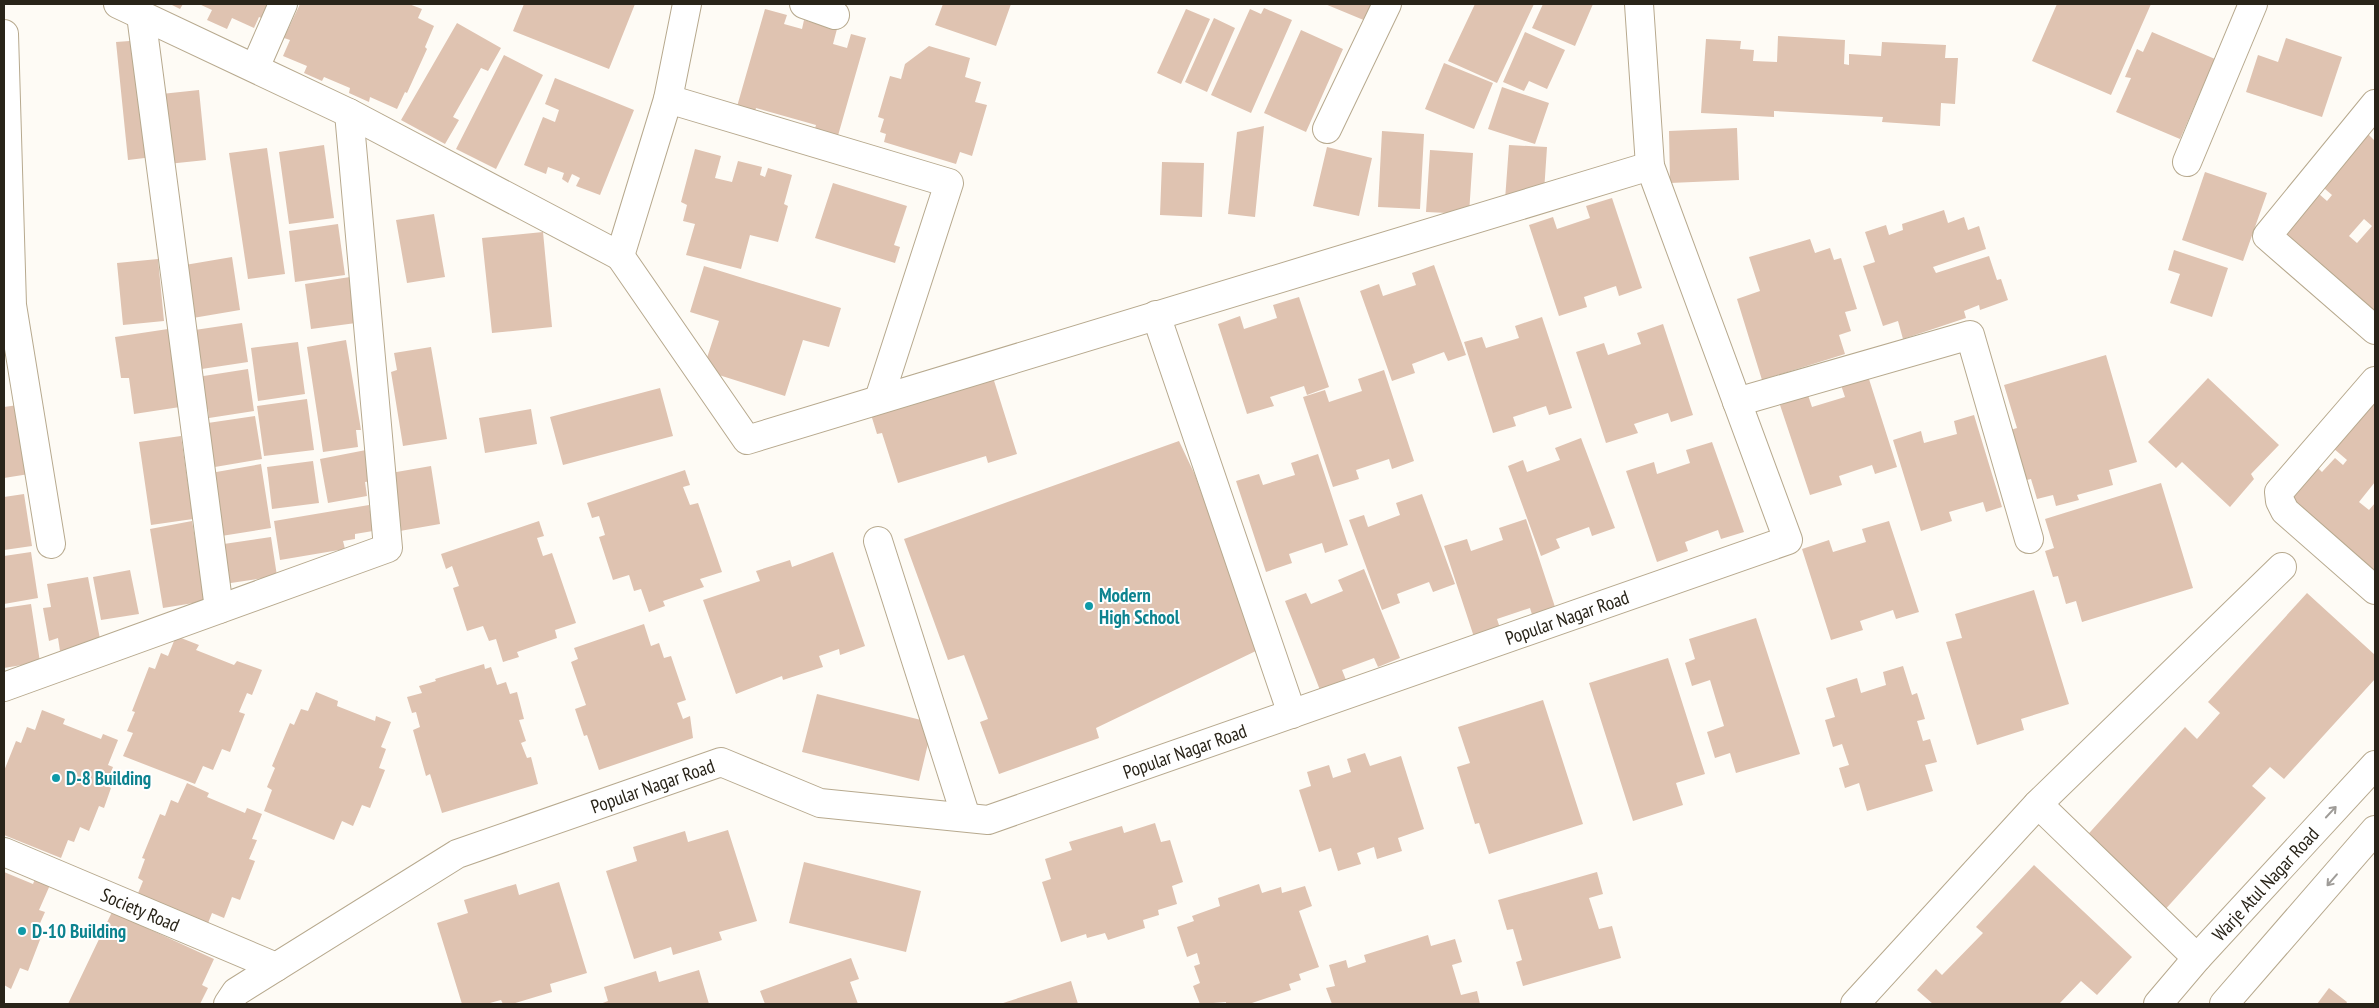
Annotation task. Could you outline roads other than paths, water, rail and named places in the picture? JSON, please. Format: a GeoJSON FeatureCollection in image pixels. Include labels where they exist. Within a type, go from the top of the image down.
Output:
{"type":"FeatureCollection","features":[{"type":"Feature","properties":{"kind":"street"},"geometry":{"type":"LineString","coordinates":[[255,68],[283,4]]}},
{"type":"Feature","properties":{"kind":"street"},"geometry":{"type":"LineString","coordinates":[[620,256],[668,99],[687,4]]}},
{"type":"Feature","properties":{"kind":"street"},"geometry":{"type":"LineString","coordinates":[[804,4],[834,15]]}},
{"type":"Feature","properties":{"kind":"street"},"geometry":{"type":"LineString","coordinates":[[1327,129],[1387,4]]}},
{"type":"Feature","properties":{"kind":"street","name":"Popular Nagar Road"},"geometry":{"type":"LineString","coordinates":[[228,1004],[236,992],[457,854],[721,762],[820,803],[988,820],[1788,540],[1650,166],[1639,4]]}},
{"type":"Feature","properties":{"kind":"street"},"geometry":{"type":"LineString","coordinates":[[2187,162],[2252,4]]}},
{"type":"Feature","properties":{"kind":"street"},"geometry":{"type":"LineString","coordinates":[[129,9],[349,112],[620,256],[747,440],[1650,166]]}},
{"type":"Feature","properties":{"kind":"street"},"geometry":{"type":"LineString","coordinates":[[129,9],[219,609]]}},
{"type":"Feature","properties":{"kind":"street"},"geometry":{"type":"LineString","coordinates":[[4,34],[12,305],[51,544]]}},
{"type":"Feature","properties":{"kind":"street"},"geometry":{"type":"LineString","coordinates":[[668,99],[949,183],[879,399]]}},
{"type":"Feature","properties":{"kind":"street"},"geometry":{"type":"LineString","coordinates":[[2375,104],[2267,236],[2375,330]]}},
{"type":"Feature","properties":{"kind":"street"},"geometry":{"type":"LineString","coordinates":[[4,687],[388,548],[349,112]]}},
{"type":"Feature","properties":{"kind":"street"},"geometry":{"type":"LineString","coordinates":[[1156,315],[1292,714]]}},
{"type":"Feature","properties":{"kind":"street"},"geometry":{"type":"LineString","coordinates":[[1737,402],[1970,336],[2029,539]]}},
{"type":"Feature","properties":{"kind":"street"},"geometry":{"type":"LineString","coordinates":[[2375,381],[2279,492],[2280,501],[2285,511],[2375,590]]}},
{"type":"Feature","properties":{"kind":"street"},"geometry":{"type":"LineString","coordinates":[[878,541],[966,817]]}},
{"type":"Feature","properties":{"kind":"street"},"geometry":{"type":"LineString","coordinates":[[1855,1004],[2038,804],[2282,567]]}},
{"type":"Feature","properties":{"kind":"street","name":"Warje Atul Nagar Road"},"geometry":{"type":"LineString","coordinates":[[2158,1004],[2197,958],[2375,765]]}},
{"type":"Feature","properties":{"kind":"street"},"geometry":{"type":"LineString","coordinates":[[2038,804],[2197,958]]}},
{"type":"Feature","properties":{"kind":"street"},"geometry":{"type":"LineString","coordinates":[[2224,1004],[2375,830]]}},
{"type":"Feature","properties":{"kind":"street","name":"Society Road"},"geometry":{"type":"LineString","coordinates":[[4,852],[276,967]]}},
{"type":"Feature","properties":{"kind":"place","name":"Modern High School"},"geometry":{"type":"Point","coordinates":[1089,606]}},
{"type":"Feature","properties":{"kind":"place","name":"D-8 Building"},"geometry":{"type":"Point","coordinates":[56,778]}},
{"type":"Feature","properties":{"kind":"place","name":"D-10 Building"},"geometry":{"type":"Point","coordinates":[22,931]}}]}
